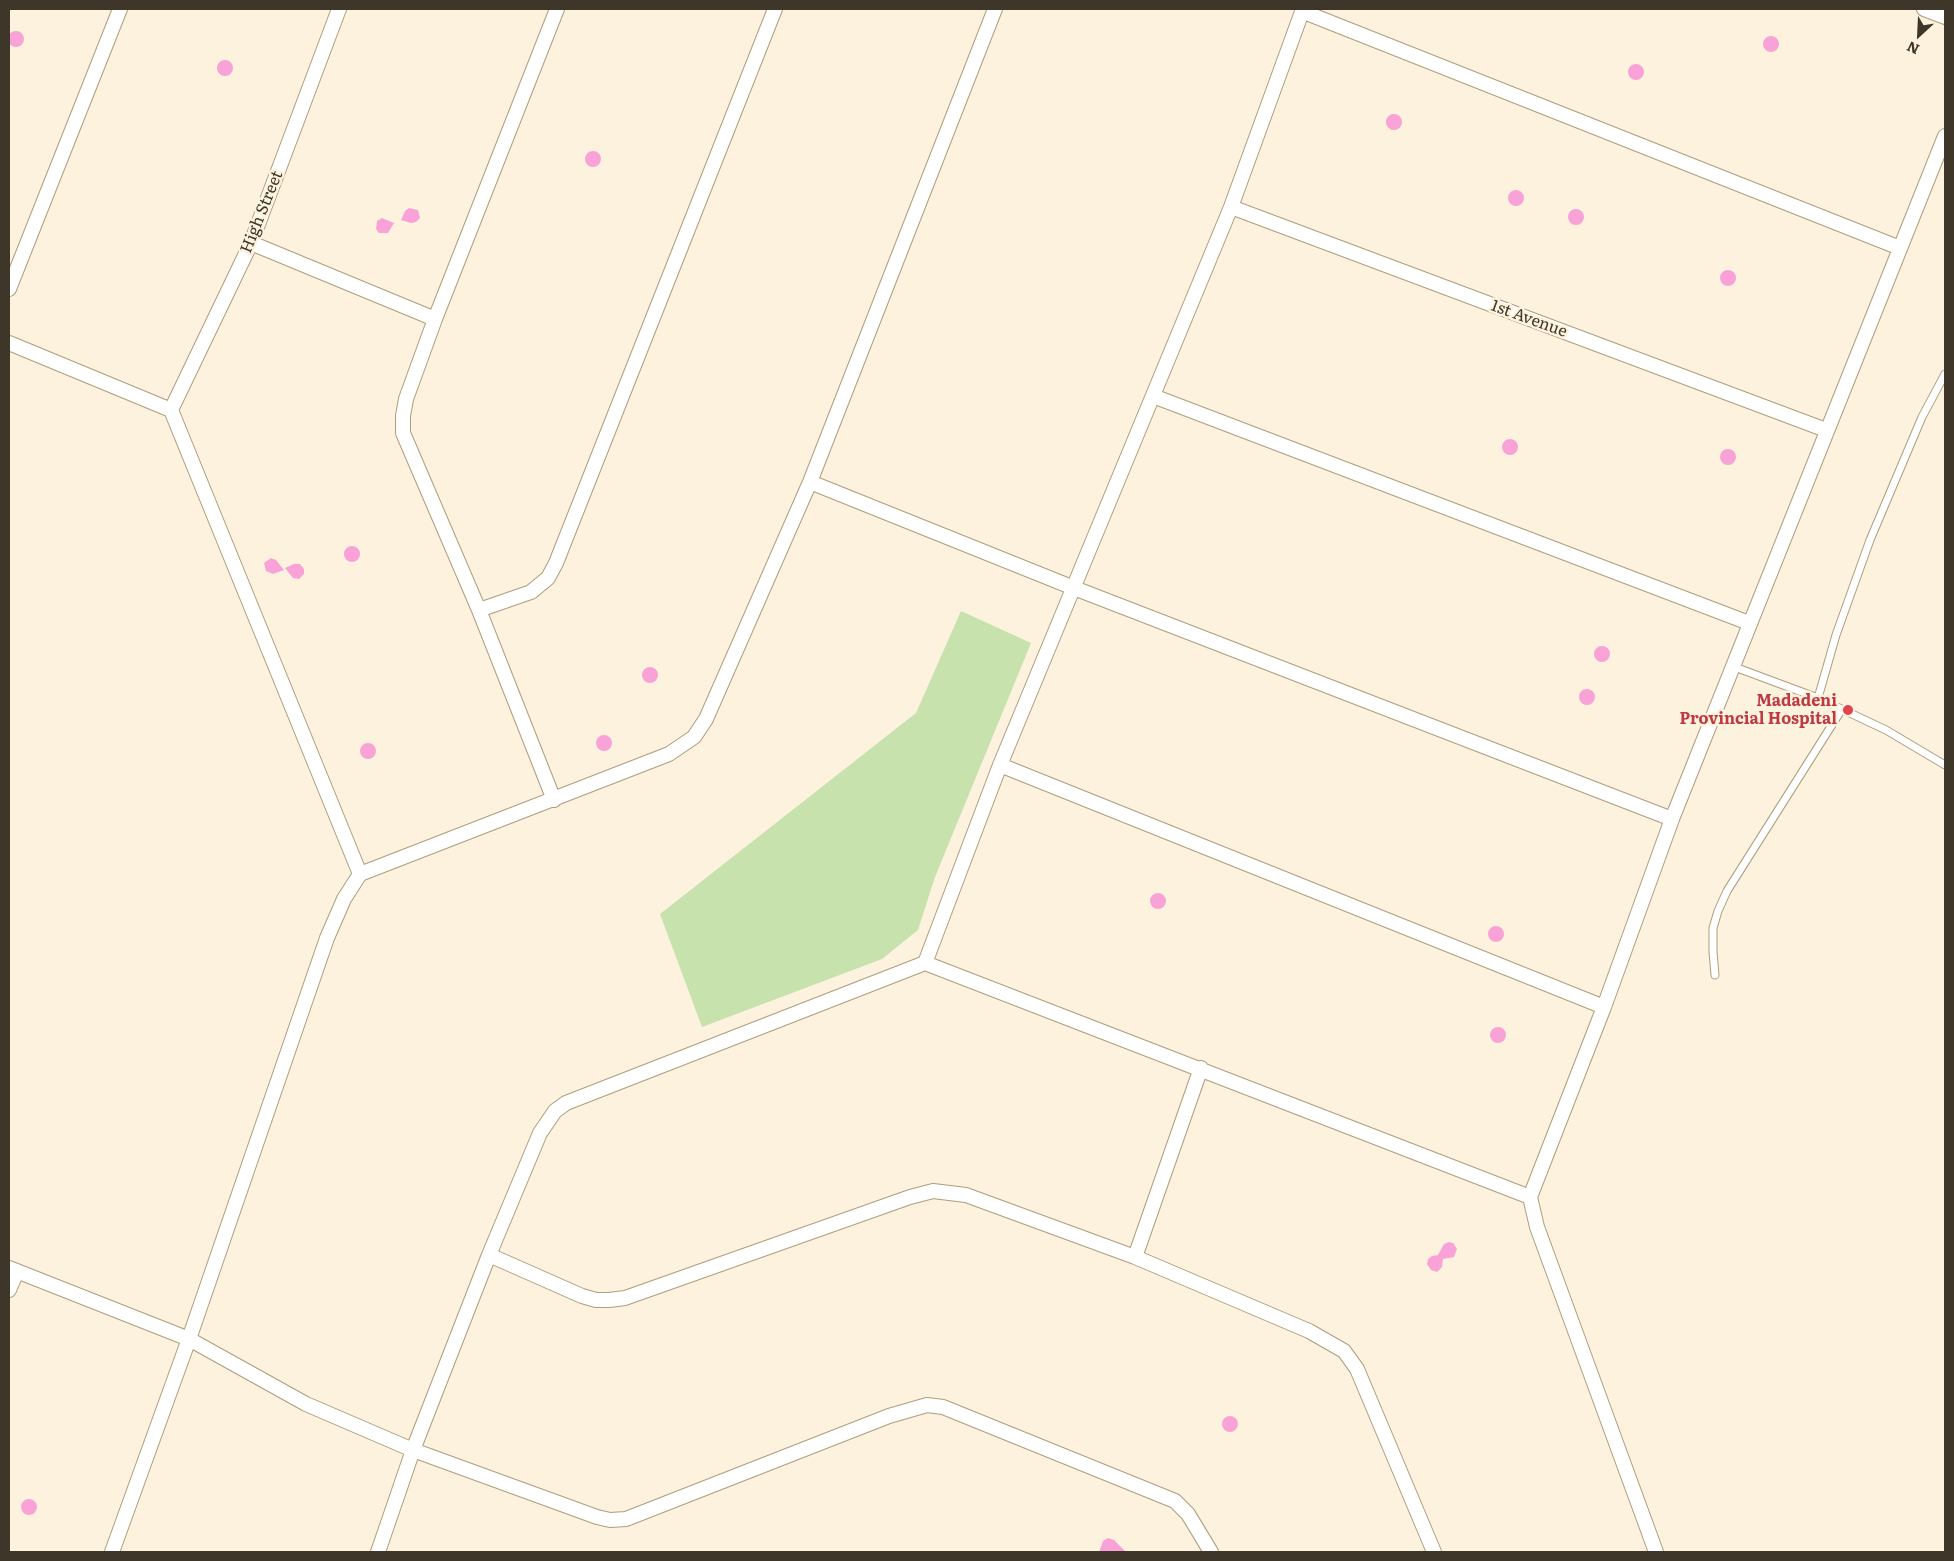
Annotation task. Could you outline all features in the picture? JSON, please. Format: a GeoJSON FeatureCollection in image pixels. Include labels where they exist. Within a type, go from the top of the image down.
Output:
{"type":"FeatureCollection","features":[{"type":"Feature","properties":{"kind":"street"},"geometry":{"type":"LineString","coordinates":[[9,289],[120,9]]}},
{"type":"Feature","properties":{"kind":"street","name":"High Street"},"geometry":{"type":"LineString","coordinates":[[171,410],[251,243],[339,9]]}},
{"type":"Feature","properties":{"kind":"street"},"geometry":{"type":"LineString","coordinates":[[554,800],[479,610],[403,433],[403,416],[406,399],[435,319],[557,9]]}},
{"type":"Feature","properties":{"kind":"street"},"geometry":{"type":"LineString","coordinates":[[479,610],[531,592],[548,578],[556,563],[775,9]]}},
{"type":"Feature","properties":{"kind":"street"},"geometry":{"type":"LineString","coordinates":[[112,1552],[189,1339],[327,938],[344,899],[360,874],[669,754],[694,737],[706,719],[810,482],[996,9]]}},
{"type":"Feature","properties":{"kind":"street"},"geometry":{"type":"LineString","coordinates":[[1924,9],[1945,17]]}},
{"type":"Feature","properties":{"kind":"street"},"geometry":{"type":"LineString","coordinates":[[925,962],[1000,765],[1231,207],[1303,10],[1900,248]]}},
{"type":"Feature","properties":{"kind":"street"},"geometry":{"type":"LineString","coordinates":[[1656,1552],[1537,1227],[1530,1197],[1604,1007],[1672,819],[1945,136]]}},
{"type":"Feature","properties":{"kind":"street","name":"1st Avenue"},"geometry":{"type":"LineString","coordinates":[[1231,207],[1826,430]]}},
{"type":"Feature","properties":{"kind":"street"},"geometry":{"type":"LineString","coordinates":[[251,243],[435,319]]}},
{"type":"Feature","properties":{"kind":"street"},"geometry":{"type":"LineString","coordinates":[[9,343],[171,410],[360,874]]}},
{"type":"Feature","properties":{"kind":"street"},"geometry":{"type":"LineString","coordinates":[[1153,396],[1749,623]]}},
{"type":"Feature","properties":{"kind":"street"},"geometry":{"type":"LineString","coordinates":[[810,482],[1074,588],[1672,819]]}},
{"type":"Feature","properties":{"kind":"street"},"geometry":{"type":"LineString","coordinates":[[1000,765],[1604,1007]]}},
{"type":"Feature","properties":{"kind":"street"},"geometry":{"type":"LineString","coordinates":[[378,1552],[413,1450],[489,1256],[540,1133],[556,1111],[566,1103],[925,962],[1530,1197]]}},
{"type":"Feature","properties":{"kind":"street"},"geometry":{"type":"LineString","coordinates":[[1135,1257],[1201,1068]]}},
{"type":"Feature","properties":{"kind":"street"},"geometry":{"type":"LineString","coordinates":[[489,1256],[582,1296],[596,1300],[625,1298],[910,1197],[933,1192],[966,1195],[1135,1257],[1309,1331],[1344,1351],[1357,1369],[1434,1552]]}},
{"type":"Feature","properties":{"kind":"street"},"geometry":{"type":"LineString","coordinates":[[9,1290],[13,1269],[189,1339],[306,1404],[413,1450],[597,1517],[610,1520],[626,1518],[889,1416],[928,1405],[943,1407],[1175,1501],[1188,1514],[1211,1552]]}},
{"type":"Feature","properties":{"kind":"lane"},"geometry":{"type":"LineString","coordinates":[[1818,698],[1836,635],[1870,540],[1922,417],[1945,374]]}},
{"type":"Feature","properties":{"kind":"lane"},"geometry":{"type":"LineString","coordinates":[[1732,666],[1818,698],[1842,709],[1886,730],[1945,765]]}},
{"type":"Feature","properties":{"kind":"lane"},"geometry":{"type":"LineString","coordinates":[[1715,976],[1713,928],[1718,911],[1728,891],[1842,709]]}},
{"type":"Feature","properties":{"kind":"green space"},"geometry":{"type":"Polygon","coordinates":[[[961,611],[1031,643],[935,877],[918,930],[882,959],[702,1027],[660,914],[916,713],[961,611]]]}},
{"type":"Feature","properties":{"kind":"building"},"geometry":{"type":"Polygon","coordinates":[[[16,31],[24,39],[16,47],[8,39],[16,31]]]}},
{"type":"Feature","properties":{"kind":"building"},"geometry":{"type":"Polygon","coordinates":[[[1771,36],[1779,44],[1771,52],[1763,44],[1771,36]]]}},
{"type":"Feature","properties":{"kind":"building"},"geometry":{"type":"Polygon","coordinates":[[[225,60],[233,68],[225,76],[217,68],[225,60]]]}},
{"type":"Feature","properties":{"kind":"building"},"geometry":{"type":"Polygon","coordinates":[[[1636,64],[1642,66],[1644,72],[1642,78],[1636,80],[1630,78],[1628,72],[1630,66],[1636,64]]]}},
{"type":"Feature","properties":{"kind":"building"},"geometry":{"type":"Polygon","coordinates":[[[1394,114],[1402,122],[1394,130],[1386,122],[1394,114]]]}},
{"type":"Feature","properties":{"kind":"building"},"geometry":{"type":"Polygon","coordinates":[[[593,151],[601,159],[593,167],[585,159],[593,151]]]}},
{"type":"Feature","properties":{"kind":"building"},"geometry":{"type":"Polygon","coordinates":[[[1516,190],[1524,198],[1516,206],[1508,198],[1516,190]]]}},
{"type":"Feature","properties":{"kind":"building"},"geometry":{"type":"Polygon","coordinates":[[[409,208],[418,210],[420,218],[416,222],[411,223],[401,220],[405,211],[409,208]]]}},
{"type":"Feature","properties":{"kind":"building"},"geometry":{"type":"Polygon","coordinates":[[[1576,209],[1584,217],[1576,225],[1568,217],[1576,209]]]}},
{"type":"Feature","properties":{"kind":"building"},"geometry":{"type":"Polygon","coordinates":[[[382,218],[394,223],[388,233],[379,233],[376,229],[377,221],[382,218]]]}},
{"type":"Feature","properties":{"kind":"building"},"geometry":{"type":"Polygon","coordinates":[[[1728,270],[1736,278],[1728,286],[1720,278],[1728,270]]]}},
{"type":"Feature","properties":{"kind":"building"},"geometry":{"type":"Polygon","coordinates":[[[1510,439],[1518,447],[1510,455],[1502,447],[1510,439]]]}},
{"type":"Feature","properties":{"kind":"building"},"geometry":{"type":"Polygon","coordinates":[[[1728,449],[1736,457],[1728,465],[1720,457],[1728,449]]]}},
{"type":"Feature","properties":{"kind":"building"},"geometry":{"type":"Polygon","coordinates":[[[352,546],[360,554],[352,562],[344,554],[352,546]]]}},
{"type":"Feature","properties":{"kind":"building"},"geometry":{"type":"Polygon","coordinates":[[[271,558],[276,560],[284,570],[273,574],[266,571],[264,563],[271,558]]]}},
{"type":"Feature","properties":{"kind":"building"},"geometry":{"type":"Polygon","coordinates":[[[294,564],[300,564],[304,569],[304,574],[299,579],[293,578],[285,568],[294,564]]]}},
{"type":"Feature","properties":{"kind":"building"},"geometry":{"type":"Polygon","coordinates":[[[1602,646],[1610,654],[1602,662],[1594,654],[1602,646]]]}},
{"type":"Feature","properties":{"kind":"building"},"geometry":{"type":"Polygon","coordinates":[[[650,667],[656,669],[658,675],[656,681],[650,683],[644,681],[642,675],[644,669],[650,667]]]}},
{"type":"Feature","properties":{"kind":"building"},"geometry":{"type":"Polygon","coordinates":[[[1587,689],[1595,697],[1587,705],[1579,697],[1587,689]]]}},
{"type":"Feature","properties":{"kind":"building"},"geometry":{"type":"Polygon","coordinates":[[[604,735],[612,743],[604,751],[596,743],[604,735]]]}},
{"type":"Feature","properties":{"kind":"building"},"geometry":{"type":"Polygon","coordinates":[[[368,743],[376,751],[368,759],[360,751],[368,743]]]}},
{"type":"Feature","properties":{"kind":"building"},"geometry":{"type":"Polygon","coordinates":[[[1158,893],[1166,901],[1158,909],[1150,901],[1158,893]]]}},
{"type":"Feature","properties":{"kind":"building"},"geometry":{"type":"Polygon","coordinates":[[[1496,926],[1504,934],[1496,942],[1488,934],[1496,926]]]}},
{"type":"Feature","properties":{"kind":"building"},"geometry":{"type":"Polygon","coordinates":[[[1498,1027],[1506,1035],[1498,1043],[1490,1035],[1498,1027]]]}},
{"type":"Feature","properties":{"kind":"building"},"geometry":{"type":"Polygon","coordinates":[[[1453,1243],[1457,1249],[1454,1257],[1443,1259],[1442,1267],[1437,1272],[1431,1270],[1427,1264],[1428,1259],[1438,1255],[1444,1244],[1453,1243]]]}},
{"type":"Feature","properties":{"kind":"building"},"geometry":{"type":"Polygon","coordinates":[[[1230,1416],[1238,1424],[1230,1432],[1222,1424],[1230,1416]]]}},
{"type":"Feature","properties":{"kind":"building"},"geometry":{"type":"Polygon","coordinates":[[[29,1499],[37,1507],[29,1515],[21,1507],[29,1499]]]}},
{"type":"Feature","properties":{"kind":"building"},"geometry":{"type":"Polygon","coordinates":[[[1108,1538],[1114,1540],[1126,1552],[1099,1552],[1103,1541],[1108,1538]]]}},
{"type":"Feature","properties":{"kind":"place","name":"Madadeni Provincial Hospital"},"geometry":{"type":"Point","coordinates":[1848,710]}}]}
